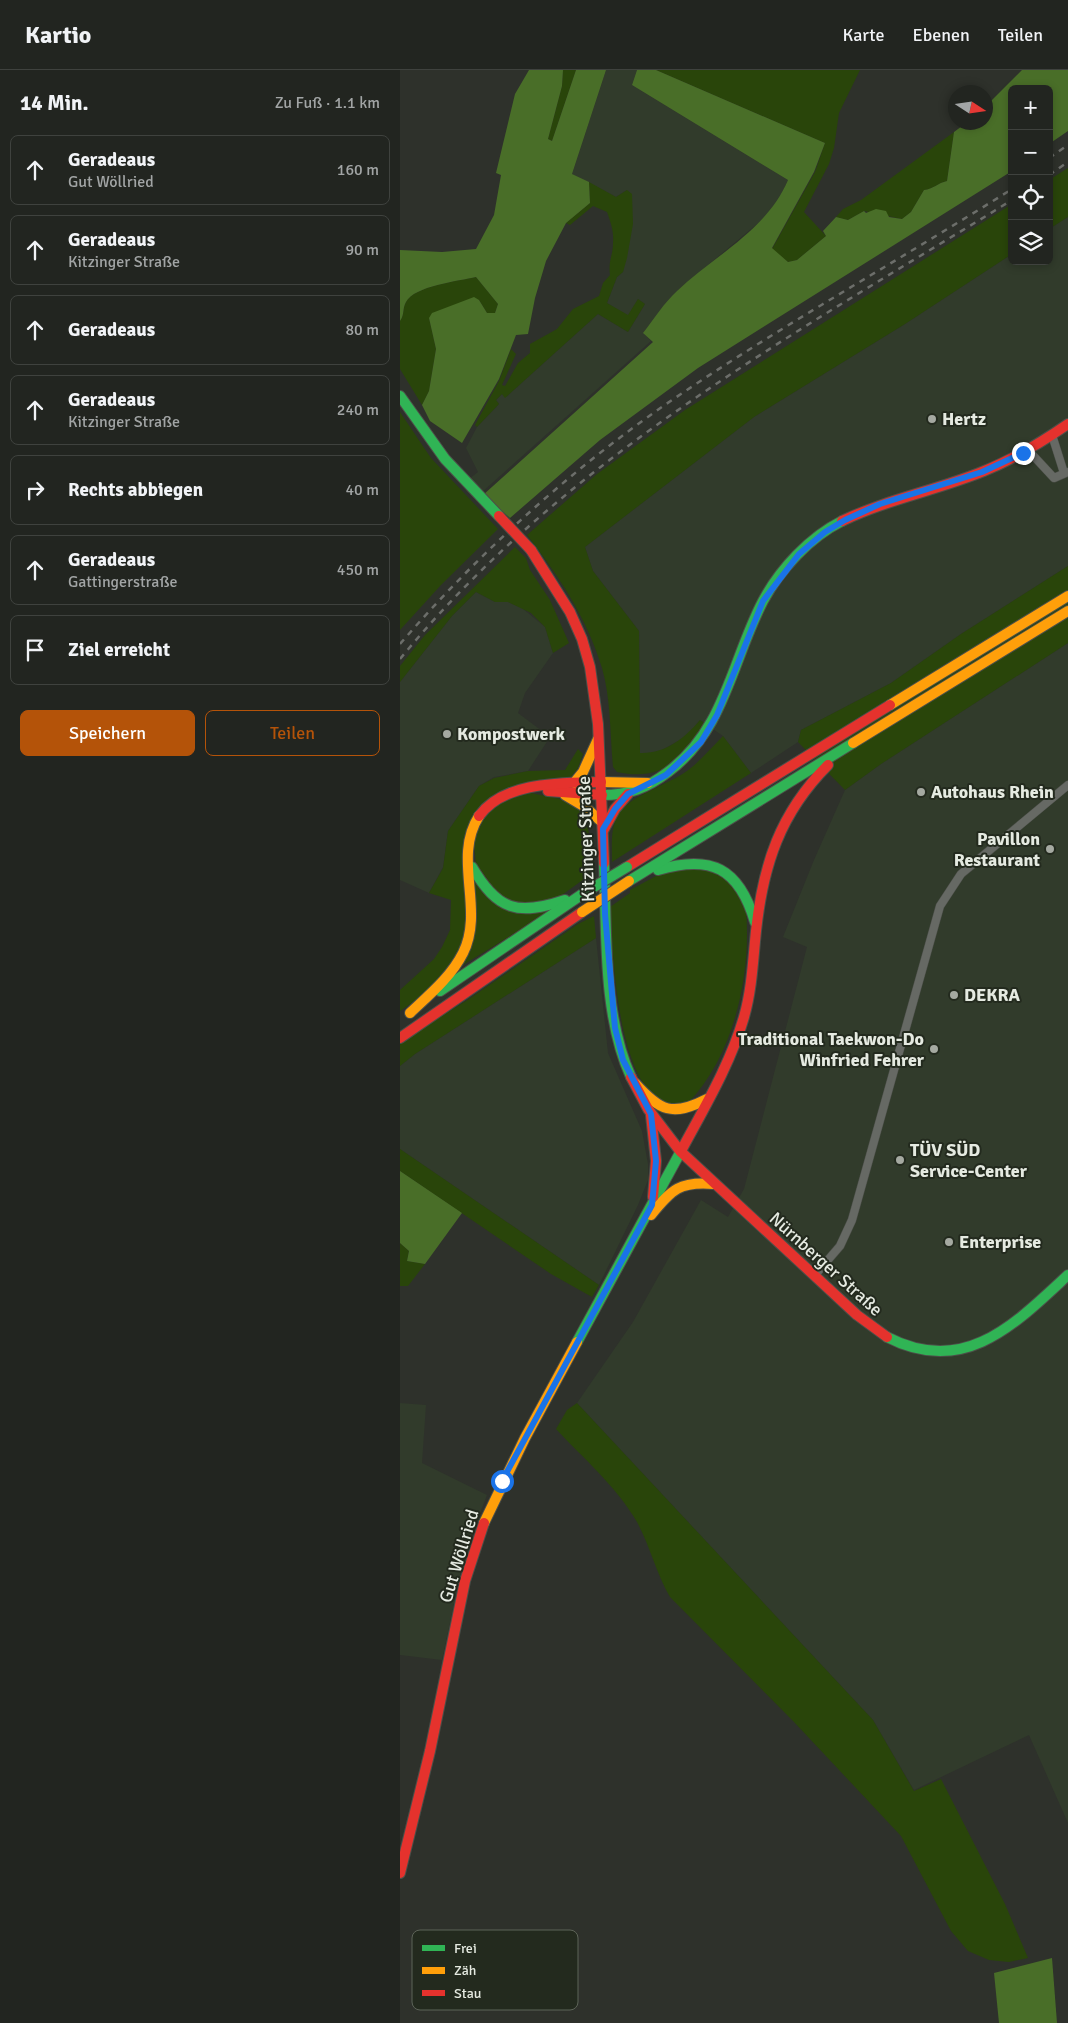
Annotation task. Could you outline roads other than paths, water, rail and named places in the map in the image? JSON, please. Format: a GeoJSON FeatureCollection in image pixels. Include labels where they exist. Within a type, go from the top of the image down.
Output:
{"type":"FeatureCollection","features":[{"type":"Feature","properties":{"kind":"main road","name":"Kitzinger Straße"},"geometry":{"type":"LineString","coordinates":[[400,396],[439,454],[531,550],[562,596],[586,652],[594,686],[602,795],[605,914],[614,1019],[623,1060],[634,1083],[651,1114],[681,1151]]}},
{"type":"Feature","properties":{"kind":"main road"},"geometry":{"type":"LineString","coordinates":[[530,789],[562,793],[628,794],[652,783],[684,760],[701,742],[717,715],[763,601],[799,554],[825,532],[854,516],[880,504],[982,472],[1028,450],[1068,424]]}},
{"type":"Feature","properties":{"kind":"main road"},"geometry":{"type":"LineString","coordinates":[[400,1020],[584,893],[1068,596]]}},
{"type":"Feature","properties":{"kind":"main road"},"geometry":{"type":"LineString","coordinates":[[400,1038],[582,912],[1068,610]]}},
{"type":"Feature","properties":{"kind":"main road"},"geometry":{"type":"LineString","coordinates":[[574,783],[583,772],[598,739]]}},
{"type":"Feature","properties":{"kind":"main road"},"geometry":{"type":"LineString","coordinates":[[636,1233],[681,1151],[734,1047],[744,1017],[750,988],[756,929],[769,856],[781,825],[794,803],[818,774],[853,743]]}},
{"type":"Feature","properties":{"kind":"main road"},"geometry":{"type":"LineString","coordinates":[[410,1013],[445,978],[466,945],[472,925],[473,905],[468,845],[473,827],[481,812],[494,800],[512,792],[574,783],[652,783]]}},
{"type":"Feature","properties":{"kind":"main road"},"geometry":{"type":"LineString","coordinates":[[562,793],[585,807],[603,826],[628,794]]}},
{"type":"Feature","properties":{"kind":"main road"},"geometry":{"type":"LineString","coordinates":[[469,862],[481,885],[492,897],[513,908],[534,910],[584,893]]}},
{"type":"Feature","properties":{"kind":"main road"},"geometry":{"type":"LineString","coordinates":[[629,882],[683,862],[719,867],[729,874],[747,895],[756,929]]}},
{"type":"Feature","properties":{"kind":"main road"},"geometry":{"type":"LineString","coordinates":[[634,1083],[656,1106],[666,1111],[678,1112],[707,1099]]}},
{"type":"Feature","properties":{"kind":"main road"},"geometry":{"type":"LineString","coordinates":[[651,1114],[656,1161],[652,1205]]}},
{"type":"Feature","properties":{"kind":"main road","name":"Nürnberger Straße"},"geometry":{"type":"LineString","coordinates":[[681,1151],[714,1184],[872,1328],[915,1349],[934,1352],[965,1350],[1001,1334],[1068,1275]]}},
{"type":"Feature","properties":{"kind":"main road"},"geometry":{"type":"LineString","coordinates":[[636,1233],[676,1188],[687,1183],[714,1184]]}},
{"type":"Feature","properties":{"kind":"main road","name":"Gut Wöllried"},"geometry":{"type":"LineString","coordinates":[[400,1873],[430,1750],[463,1589],[481,1530],[507,1472],[636,1233]]}},
{"type":"Feature","properties":{"kind":"street"},"geometry":{"type":"LineString","coordinates":[[1028,450],[1054,478],[1066,472],[1052,435]]}},
{"type":"Feature","properties":{"kind":"street"},"geometry":{"type":"LineString","coordinates":[[815,1275],[840,1246],[852,1220],[940,906],[962,874],[1068,785]]}},
{"type":"Feature","properties":{"kind":"railway"},"geometry":{"type":"LineString","coordinates":[[1053,155],[1068,145]]}},
{"type":"Feature","properties":{"kind":"railway"},"geometry":{"type":"LineString","coordinates":[[1053,172],[1068,162]]}},
{"type":"Feature","properties":{"kind":"railway"},"geometry":{"type":"LineString","coordinates":[[400,644],[459,580],[522,519],[624,435],[702,380],[790,324],[1008,191]]}},
{"type":"Feature","properties":{"kind":"railway"},"geometry":{"type":"LineString","coordinates":[[400,659],[465,587],[535,521],[609,461],[686,404],[766,351],[1008,202]]}},
{"type":"Feature","properties":{"kind":"place","name":"Hertz"},"geometry":{"type":"Point","coordinates":[932,419]}},
{"type":"Feature","properties":{"kind":"place","name":"Kompostwerk"},"geometry":{"type":"Point","coordinates":[447,734]}},
{"type":"Feature","properties":{"kind":"place","name":"Autohaus Rhein"},"geometry":{"type":"Point","coordinates":[921,792]}},
{"type":"Feature","properties":{"kind":"place","name":"Pavillon Restaurant"},"geometry":{"type":"Point","coordinates":[1050,849]}},
{"type":"Feature","properties":{"kind":"place","name":"DEKRA"},"geometry":{"type":"Point","coordinates":[954,995]}},
{"type":"Feature","properties":{"kind":"place","name":"Traditional Taekwon-Do Winfried Fehrer"},"geometry":{"type":"Point","coordinates":[934,1049]}},
{"type":"Feature","properties":{"kind":"place","name":"TÜV SÜD Service-Center"},"geometry":{"type":"Point","coordinates":[900,1160]}},
{"type":"Feature","properties":{"kind":"place","name":"Enterprise"},"geometry":{"type":"Point","coordinates":[949,1242]}}]}
